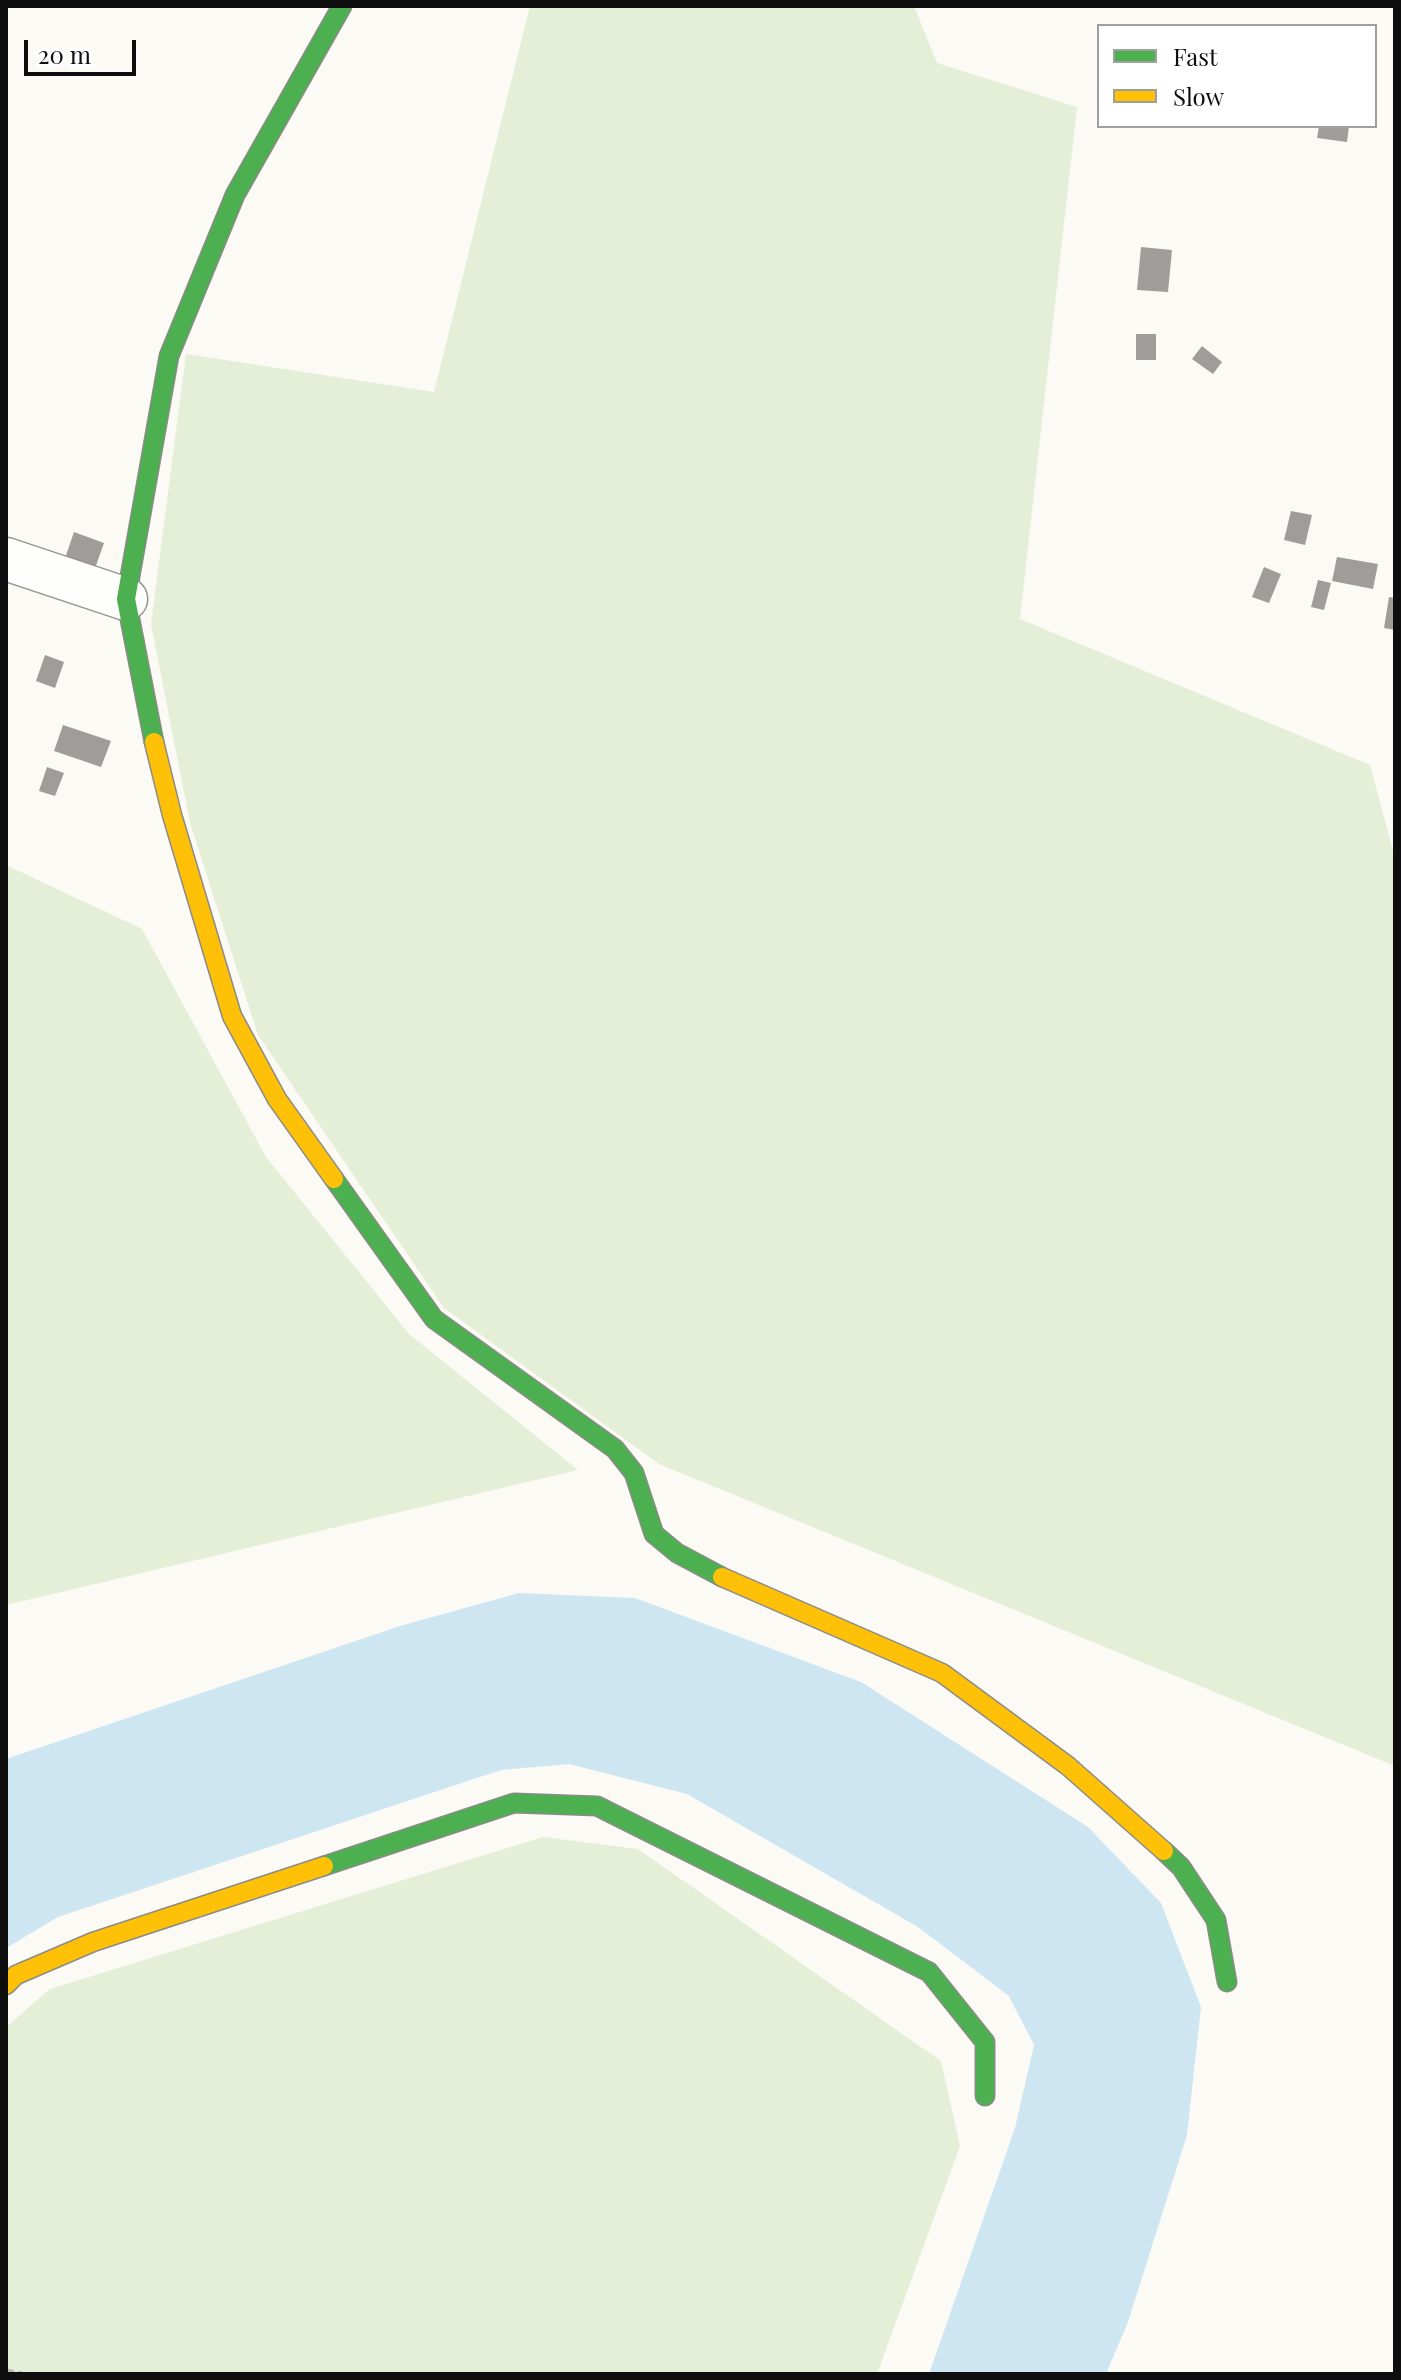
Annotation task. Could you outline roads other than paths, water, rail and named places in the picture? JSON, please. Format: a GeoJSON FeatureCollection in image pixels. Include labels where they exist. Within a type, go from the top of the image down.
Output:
{"type":"FeatureCollection","features":[{"type":"Feature","properties":{"kind":"street"},"geometry":{"type":"LineString","coordinates":[[342,6],[235,195],[169,356],[126,599],[150,726],[172,815],[232,1016],[277,1099],[434,1319],[615,1449],[634,1473],[654,1534],[677,1553],[706,1570],[942,1673],[1068,1766],[1181,1867],[1216,1920],[1227,1982]]}},
{"type":"Feature","properties":{"kind":"street"},"geometry":{"type":"LineString","coordinates":[[6,559],[126,599]]}},
{"type":"Feature","properties":{"kind":"street"},"geometry":{"type":"LineString","coordinates":[[6,1985],[16,1975],[93,1942],[514,1803],[597,1806],[929,1972],[985,2042],[985,2096]]}},
{"type":"Feature","properties":{"kind":"water"},"geometry":{"type":"Polygon","coordinates":[[[519,1593],[635,1598],[861,1682],[1088,1827],[1161,1903],[1201,2007],[1187,2135],[1128,2322],[1106,2374],[929,2374],[1015,2128],[1034,2045],[1009,1996],[918,1927],[687,1794],[569,1764],[501,1770],[58,1917],[6,1948],[6,1759],[400,1626],[519,1593]]]}}]}
